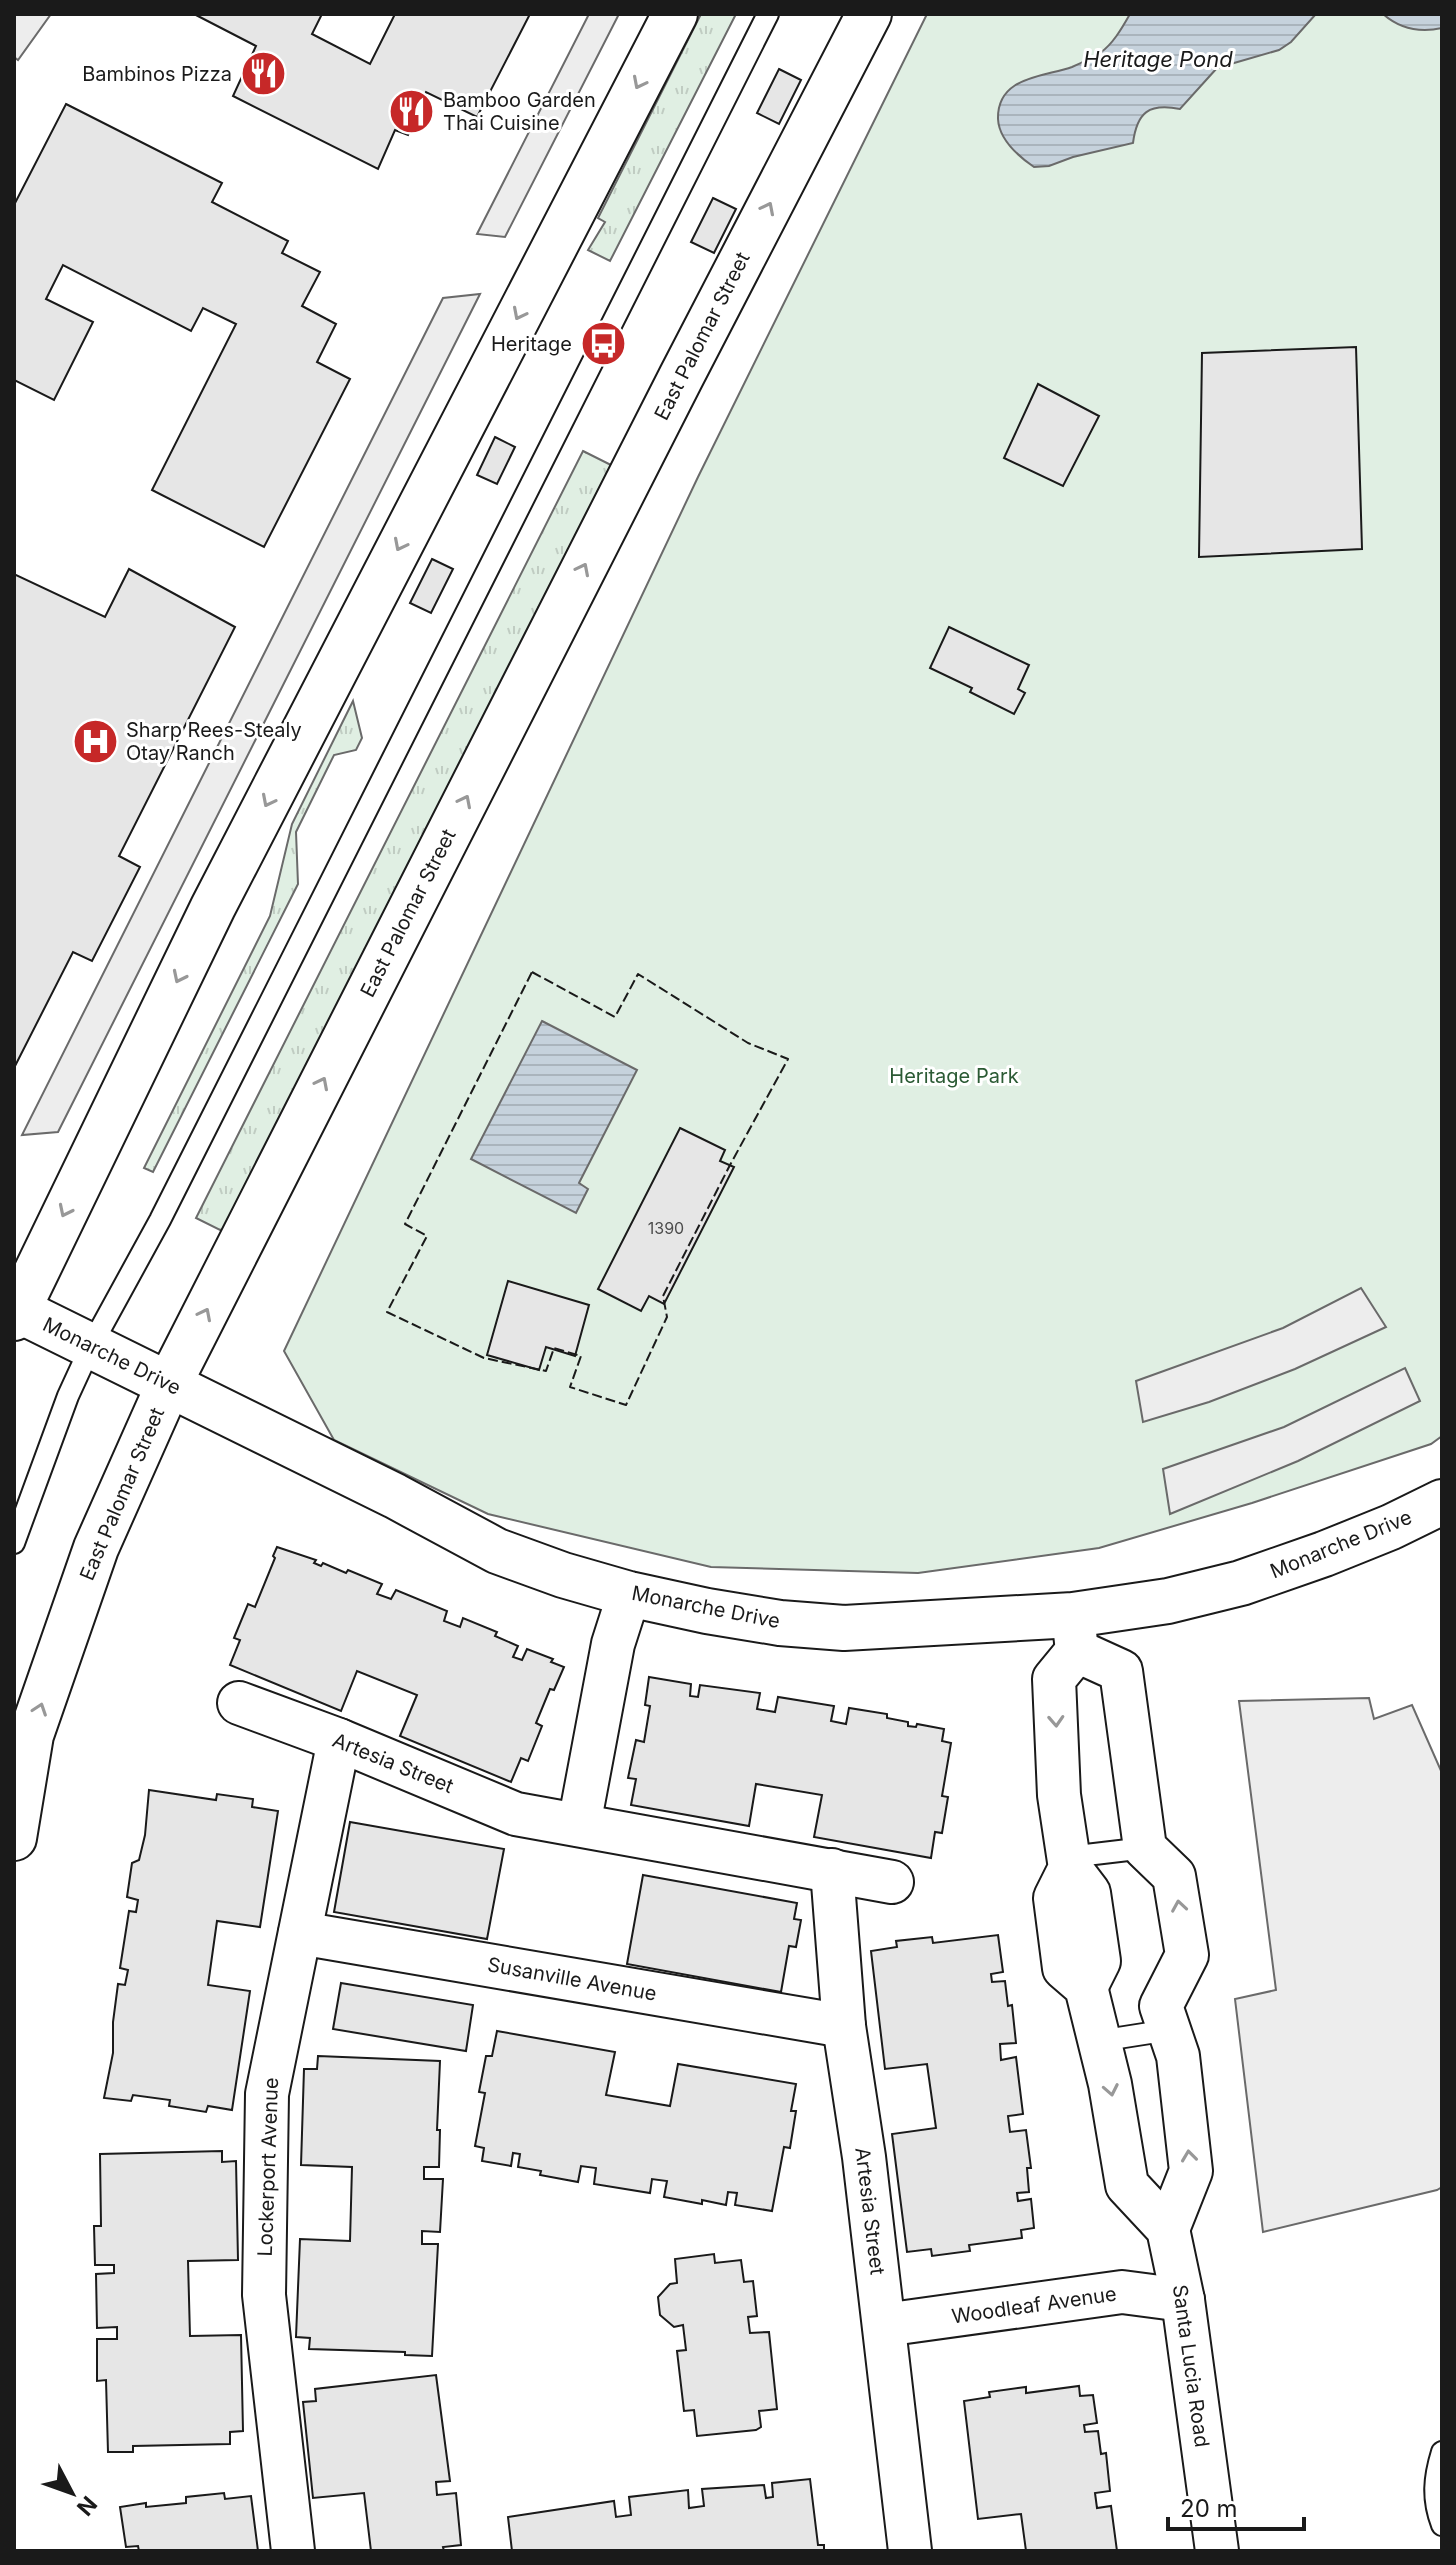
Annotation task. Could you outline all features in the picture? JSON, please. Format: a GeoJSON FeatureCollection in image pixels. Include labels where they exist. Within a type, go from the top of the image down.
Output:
{"type":"FeatureCollection","features":[{"type":"Feature","properties":{"kind":"main road"},"geometry":{"type":"LineString","coordinates":[[15,1312],[221,893],[675,14]]}},
{"type":"Feature","properties":{"kind":"main road","name":"East Palomar Street"},"geometry":{"type":"LineString","coordinates":[[14,1838],[31,1735],[96,1548],[169,1384],[869,14]]}},
{"type":"Feature","properties":{"kind":"main road","name":"Monarche Drive"},"geometry":{"type":"LineString","coordinates":[[15,1312],[91,1346],[395,1496],[497,1551],[629,1594],[780,1623],[844,1628],[1075,1633],[1168,1601],[1241,1583],[1338,1548],[1442,1502]]}},
{"type":"Feature","properties":{"kind":"street"},"geometry":{"type":"LineString","coordinates":[[579,1825],[613,1644],[629,1594]]}},
{"type":"Feature","properties":{"kind":"street"},"geometry":{"type":"LineString","coordinates":[[1075,1633],[1121,1671],[1145,1848],[1174,1876],[1187,1955],[1161,2006],[1178,2056],[1191,2171],[1168,2229],[1127,2185],[1110,2084],[1086,1987],[1064,1968],[1055,1898],[1069,1863],[1059,1795],[1054,1679],[1075,1633]]}},
{"type":"Feature","properties":{"kind":"street","name":"Artesia Street"},"geometry":{"type":"LineString","coordinates":[[239,1703],[339,1740],[516,1814],[892,1882]]}},
{"type":"Feature","properties":{"kind":"street","name":"Lockerport Avenue"},"geometry":{"type":"LineString","coordinates":[[293,2551],[264,2295],[267,2094],[339,1740]]}},
{"type":"Feature","properties":{"kind":"street","name":"Artesia Street"},"geometry":{"type":"LineString","coordinates":[[832,1870],[844,2026],[864,2157],[910,2551]]}},
{"type":"Feature","properties":{"kind":"street","name":"Susanville Avenue"},"geometry":{"type":"LineString","coordinates":[[300,1933],[844,2026]]}},
{"type":"Feature","properties":{"kind":"street","name":"Santa Lucia Road"},"geometry":{"type":"LineString","coordinates":[[1168,2229],[1183,2300],[1217,2551]]}},
{"type":"Feature","properties":{"kind":"street","name":"Woodleaf Avenue"},"geometry":{"type":"LineString","coordinates":[[884,2325],[1122,2292],[1183,2300]]}},
{"type":"Feature","properties":{"kind":"lane"},"geometry":{"type":"LineString","coordinates":[[14,1543],[68,1396],[91,1346],[160,1220],[768,14]]}},
{"type":"Feature","properties":{"kind":"lane"},"geometry":{"type":"LineString","coordinates":[[1069,1863],[1145,1848]]}},
{"type":"Feature","properties":{"kind":"lane"},"geometry":{"type":"LineString","coordinates":[[1099,2041],[1169,2030]]}},
{"type":"Feature","properties":{"kind":"lane"},"geometry":{"type":"LineString","coordinates":[[1442,2452],[1434,2478],[1435,2506],[1442,2525]]}},
{"type":"Feature","properties":{"kind":"green space"},"geometry":{"type":"Polygon","coordinates":[[[701,14],[736,14],[610,261],[588,250],[605,222],[598,218],[701,14]]]}},
{"type":"Feature","properties":{"kind":"green space","name":"Heritage Park"},"geometry":{"type":"Polygon","coordinates":[[[927,14],[1442,14],[1442,1436],[1431,1444],[1252,1503],[1099,1548],[918,1573],[711,1567],[488,1514],[334,1440],[284,1351],[698,477],[927,14]]]}},
{"type":"Feature","properties":{"kind":"green space"},"geometry":{"type":"Polygon","coordinates":[[[583,451],[611,465],[224,1232],[196,1218],[583,451]]]}},
{"type":"Feature","properties":{"kind":"green space"},"geometry":{"type":"Polygon","coordinates":[[[353,701],[362,738],[356,750],[334,755],[296,832],[298,884],[153,1172],[144,1168],[270,916],[292,824],[353,701]]]}},
{"type":"Feature","properties":{"kind":"shaded area"},"geometry":{"type":"Polygon","coordinates":[[[14,14],[51,14],[18,60],[14,57],[14,14]]]}},
{"type":"Feature","properties":{"kind":"shaded area"},"geometry":{"type":"Polygon","coordinates":[[[589,14],[619,14],[505,237],[477,234],[589,14]]]}},
{"type":"Feature","properties":{"kind":"shaded area"},"geometry":{"type":"Polygon","coordinates":[[[480,294],[58,1132],[22,1135],[443,298],[480,294]]]}},
{"type":"Feature","properties":{"kind":"shaded area"},"geometry":{"type":"Polygon","coordinates":[[[1361,1288],[1386,1327],[1295,1369],[1209,1402],[1143,1422],[1136,1381],[1283,1328],[1361,1288]]]}},
{"type":"Feature","properties":{"kind":"shaded area"},"geometry":{"type":"Polygon","coordinates":[[[1405,1368],[1420,1401],[1298,1461],[1170,1514],[1163,1469],[1284,1427],[1405,1368]]]}},
{"type":"Feature","properties":{"kind":"shaded area"},"geometry":{"type":"Polygon","coordinates":[[[1369,1698],[1374,1719],[1412,1705],[1442,1773],[1442,2187],[1263,2232],[1235,1999],[1276,1990],[1239,1701],[1369,1698]]]}},
{"type":"Feature","properties":{"kind":"water","name":"Heritage Pond"},"geometry":{"type":"Polygon","coordinates":[[[1130,14],[1316,14],[1291,42],[1279,50],[1217,68],[1180,109],[1160,107],[1146,112],[1138,124],[1133,143],[1049,166],[1034,167],[1016,152],[999,126],[1000,105],[1005,94],[1024,81],[1072,67],[1100,53],[1130,14]]]}},
{"type":"Feature","properties":{"kind":"water"},"geometry":{"type":"Polygon","coordinates":[[[1383,14],[1442,14],[1442,28],[1410,28],[1383,14]]]}},
{"type":"Feature","properties":{"kind":"water"},"geometry":{"type":"Polygon","coordinates":[[[542,1021],[637,1070],[579,1183],[588,1189],[576,1213],[471,1159],[542,1021]]]}},
{"type":"Feature","properties":{"kind":"building"},"geometry":{"type":"Polygon","coordinates":[[[194,14],[322,14],[312,34],[370,64],[395,14],[530,14],[477,117],[426,92],[408,135],[395,130],[378,169],[233,96],[256,46],[194,14]]]}},
{"type":"Feature","properties":{"kind":"building"},"geometry":{"type":"Polygon","coordinates":[[[779,69],[801,80],[779,124],[757,113],[779,69]]]}},
{"type":"Feature","properties":{"kind":"building"},"geometry":{"type":"Polygon","coordinates":[[[66,104],[222,183],[212,202],[288,241],[282,253],[320,272],[302,306],[336,324],[317,362],[350,379],[264,547],[152,490],[236,324],[203,308],[191,331],[63,265],[46,299],[93,322],[54,400],[14,380],[14,205],[66,104]]]}},
{"type":"Feature","properties":{"kind":"building"},"geometry":{"type":"Polygon","coordinates":[[[713,198],[736,209],[714,253],[691,242],[713,198]]]}},
{"type":"Feature","properties":{"kind":"building"},"geometry":{"type":"Polygon","coordinates":[[[1356,347],[1362,549],[1199,557],[1202,353],[1356,347]]]}},
{"type":"Feature","properties":{"kind":"building"},"geometry":{"type":"Polygon","coordinates":[[[1038,384],[1099,416],[1063,486],[1004,458],[1038,384]]]}},
{"type":"Feature","properties":{"kind":"building"},"geometry":{"type":"Polygon","coordinates":[[[495,437],[515,447],[497,484],[477,475],[495,437]]]}},
{"type":"Feature","properties":{"kind":"building"},"geometry":{"type":"Polygon","coordinates":[[[432,559],[453,569],[431,613],[410,603],[432,559]]]}},
{"type":"Feature","properties":{"kind":"building","name":"Sharp Rees-Stealy Otay Ranch"},"geometry":{"type":"Polygon","coordinates":[[[129,569],[235,627],[119,856],[140,867],[92,961],[73,952],[14,1068],[14,574],[105,617],[129,569]]]}},
{"type":"Feature","properties":{"kind":"building"},"geometry":{"type":"Polygon","coordinates":[[[949,627],[1029,665],[1018,689],[1025,693],[1014,714],[970,692],[972,688],[930,668],[949,627]]]}},
{"type":"Feature","properties":{"kind":"building"},"geometry":{"type":"Polygon","coordinates":[[[680,1128],[725,1150],[720,1161],[734,1167],[664,1304],[649,1296],[641,1311],[598,1289],[680,1128]]]}},
{"type":"Feature","properties":{"kind":"building"},"geometry":{"type":"Polygon","coordinates":[[[508,1281],[589,1305],[575,1356],[546,1347],[539,1370],[487,1355],[508,1281]]]}},
{"type":"Feature","properties":{"kind":"building"},"geometry":{"type":"Polygon","coordinates":[[[277,1547],[316,1560],[314,1563],[321,1566],[323,1563],[346,1573],[348,1570],[382,1584],[377,1594],[391,1599],[396,1590],[447,1611],[444,1621],[460,1627],[463,1618],[497,1632],[495,1636],[518,1646],[513,1657],[522,1660],[527,1649],[564,1667],[554,1690],[550,1689],[536,1723],[542,1726],[528,1761],[521,1758],[511,1782],[400,1736],[417,1695],[357,1671],[341,1711],[230,1665],[240,1640],[234,1638],[248,1604],[255,1607],[277,1547]]]}},
{"type":"Feature","properties":{"kind":"building"},"geometry":{"type":"Polygon","coordinates":[[[649,1677],[691,1684],[690,1696],[698,1697],[700,1685],[760,1693],[757,1709],[775,1712],[778,1697],[834,1706],[831,1721],[846,1724],[849,1708],[887,1714],[887,1718],[908,1722],[908,1726],[916,1727],[917,1724],[944,1729],[942,1741],[951,1743],[942,1796],[948,1797],[942,1833],[935,1832],[931,1858],[814,1837],[822,1795],[756,1784],[749,1826],[631,1805],[636,1779],[628,1778],[636,1740],[644,1742],[650,1706],[645,1705],[649,1677]]]}},
{"type":"Feature","properties":{"kind":"building"},"geometry":{"type":"Polygon","coordinates":[[[149,1790],[216,1800],[217,1794],[253,1799],[252,1807],[278,1811],[260,1927],[217,1921],[208,1985],[250,1991],[232,2110],[208,2106],[206,2112],[169,2106],[170,2100],[133,2095],[131,2101],[104,2098],[113,2053],[118,1984],[125,1985],[128,1970],[120,1968],[129,1911],[136,1912],[138,1900],[127,1897],[132,1863],[139,1860],[145,1835],[149,1790]]]}},
{"type":"Feature","properties":{"kind":"building"},"geometry":{"type":"Polygon","coordinates":[[[350,1822],[504,1849],[487,1939],[334,1912],[350,1822]]]}},
{"type":"Feature","properties":{"kind":"building"},"geometry":{"type":"Polygon","coordinates":[[[643,1875],[797,1903],[794,1919],[801,1920],[796,1947],[789,1946],[781,1992],[627,1964],[643,1875]]]}},
{"type":"Feature","properties":{"kind":"building"},"geometry":{"type":"Polygon","coordinates":[[[998,1935],[1003,1972],[991,1974],[992,1982],[1005,1981],[1008,2006],[1012,2005],[1016,2043],[1000,2044],[1001,2060],[1016,2057],[1023,2114],[1008,2116],[1010,2132],[1026,2130],[1031,2168],[1027,2168],[1029,2192],[1017,2193],[1018,2201],[1031,2199],[1034,2228],[1021,2230],[1022,2238],[969,2245],[970,2251],[932,2256],[931,2249],[907,2252],[892,2134],[936,2128],[927,2064],[885,2069],[871,1951],[897,1947],[896,1941],[932,1937],[933,1943],[998,1935]]]}},
{"type":"Feature","properties":{"kind":"building"},"geometry":{"type":"Polygon","coordinates":[[[341,1983],[473,2005],[466,2051],[333,2029],[341,1983]]]}},
{"type":"Feature","properties":{"kind":"building"},"geometry":{"type":"Polygon","coordinates":[[[497,2031],[615,2052],[606,2095],[670,2106],[678,2064],[796,2084],[791,2111],[796,2111],[790,2148],[784,2147],[772,2211],[735,2205],[737,2193],[728,2192],[726,2205],[664,2197],[667,2181],[652,2179],[650,2193],[594,2184],[596,2168],[581,2166],[578,2182],[540,2175],[541,2171],[518,2167],[520,2154],[513,2153],[511,2166],[482,2161],[484,2148],[475,2146],[485,2093],[479,2092],[486,2056],[492,2056],[497,2031]]]}},
{"type":"Feature","properties":{"kind":"building"},"geometry":{"type":"Polygon","coordinates":[[[318,2056],[440,2061],[439,2167],[424,2167],[424,2179],[443,2179],[440,2232],[422,2231],[422,2244],[438,2244],[432,2356],[405,2355],[405,2352],[309,2349],[310,2338],[296,2337],[300,2239],[350,2241],[352,2167],[301,2165],[304,2069],[317,2069],[318,2056]]]}},
{"type":"Feature","properties":{"kind":"building"},"geometry":{"type":"Polygon","coordinates":[[[222,2151],[222,2162],[236,2161],[238,2260],[188,2261],[190,2336],[241,2335],[243,2431],[230,2432],[230,2444],[133,2446],[133,2452],[108,2452],[106,2380],[97,2381],[97,2339],[117,2339],[117,2327],[97,2328],[96,2274],[114,2273],[114,2265],[95,2265],[94,2226],[101,2226],[100,2154],[222,2151]]]}},
{"type":"Feature","properties":{"kind":"building"},"geometry":{"type":"Polygon","coordinates":[[[714,2254],[715,2263],[741,2260],[744,2282],[753,2281],[757,2316],[748,2317],[750,2333],[769,2332],[777,2409],[759,2411],[761,2427],[756,2430],[697,2436],[694,2410],[684,2411],[677,2351],[686,2350],[683,2325],[674,2327],[660,2315],[658,2297],[670,2284],[677,2283],[675,2259],[714,2254]]]}},
{"type":"Feature","properties":{"kind":"building"},"geometry":{"type":"Polygon","coordinates":[[[436,2375],[450,2481],[436,2482],[437,2495],[456,2493],[461,2545],[443,2547],[444,2551],[371,2551],[364,2493],[313,2498],[303,2402],[316,2401],[315,2389],[436,2375]]]}},
{"type":"Feature","properties":{"kind":"building"},"geometry":{"type":"Polygon","coordinates":[[[1079,2386],[1080,2396],[1093,2395],[1097,2423],[1084,2425],[1085,2432],[1098,2431],[1101,2454],[1106,2453],[1110,2491],[1095,2493],[1097,2508],[1111,2506],[1117,2551],[1026,2551],[1021,2514],[978,2519],[964,2401],[990,2397],[989,2392],[1026,2387],[1026,2393],[1079,2386]]]}},
{"type":"Feature","properties":{"kind":"building"},"geometry":{"type":"Polygon","coordinates":[[[810,2479],[818,2545],[824,2545],[824,2551],[512,2551],[508,2517],[614,2501],[616,2517],[631,2515],[629,2497],[688,2490],[689,2508],[704,2506],[702,2489],[764,2485],[766,2498],[773,2497],[772,2483],[810,2479]]]}},
{"type":"Feature","properties":{"kind":"building"},"geometry":{"type":"Polygon","coordinates":[[[224,2493],[225,2499],[251,2496],[258,2551],[139,2551],[138,2546],[126,2547],[120,2507],[146,2503],[146,2507],[186,2503],[186,2497],[224,2493]]]}},
{"type":"Feature","properties":{"kind":"fence"},"geometry":{"type":"LineString","coordinates":[[532,972],[615,1017],[638,974],[748,1043],[788,1059],[663,1296],[667,1317],[626,1405],[570,1387],[581,1356],[554,1348],[546,1371],[484,1358],[387,1312],[427,1236],[405,1224],[532,972]]}},
{"type":"Feature","properties":{"kind":"place","name":"Bambinos Pizza"},"geometry":{"type":"Point","coordinates":[263,74]}},
{"type":"Feature","properties":{"kind":"place","name":"Bamboo Garden Thai Cuisine"},"geometry":{"type":"Point","coordinates":[412,111]}},
{"type":"Feature","properties":{"kind":"place","name":"Heritage"},"geometry":{"type":"Point","coordinates":[603,344]}},
{"type":"Feature","properties":{"kind":"place","name":"Sharp Rees-Stealy Otay Ranch"},"geometry":{"type":"Point","coordinates":[95,742]}}]}
